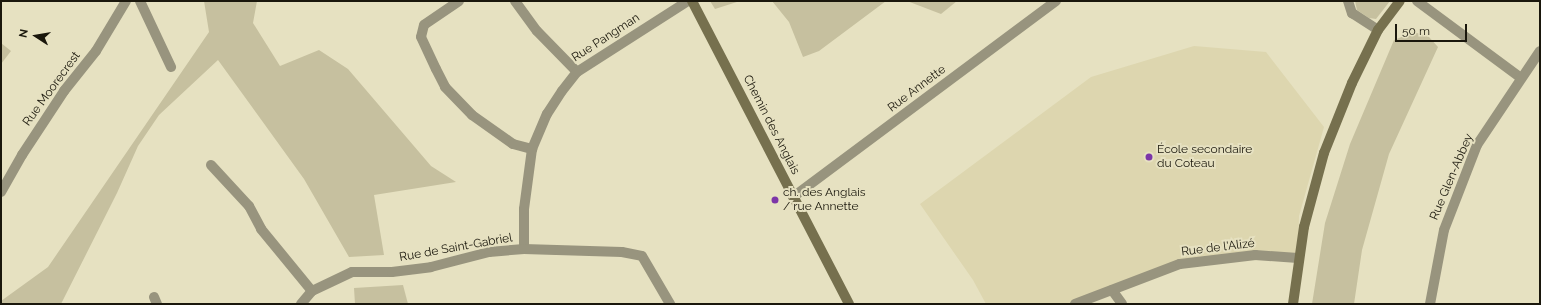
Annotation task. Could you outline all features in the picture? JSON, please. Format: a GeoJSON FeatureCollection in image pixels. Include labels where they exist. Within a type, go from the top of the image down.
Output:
{"type":"FeatureCollection","features":[{"type":"Feature","properties":{"kind":"street","name":"Rue Moorecrest"},"geometry":{"type":"LineString","coordinates":[[1,192],[30,142],[64,91],[96,51],[126,1]]}},
{"type":"Feature","properties":{"kind":"street"},"geometry":{"type":"LineString","coordinates":[[140,1],[171,67]]}},
{"type":"Feature","properties":{"kind":"street"},"geometry":{"type":"LineString","coordinates":[[459,1],[424,25],[421,37],[436,69],[445,87],[472,115],[513,144],[532,149]]}},
{"type":"Feature","properties":{"kind":"street"},"geometry":{"type":"LineString","coordinates":[[515,1],[537,31],[577,72]]}},
{"type":"Feature","properties":{"kind":"street","name":"Rue Pangman"},"geometry":{"type":"LineString","coordinates":[[524,249],[524,209],[532,149],[547,114],[577,72],[688,1]]}},
{"type":"Feature","properties":{"kind":"street","name":"Chemin des Anglais"},"geometry":{"type":"LineString","coordinates":[[692,1],[849,304]]}},
{"type":"Feature","properties":{"kind":"street","name":"Rue Annette"},"geometry":{"type":"LineString","coordinates":[[793,197],[1056,1]]}},
{"type":"Feature","properties":{"kind":"street"},"geometry":{"type":"LineString","coordinates":[[1348,1],[1352,13],[1378,30]]}},
{"type":"Feature","properties":{"kind":"street"},"geometry":{"type":"LineString","coordinates":[[1293,304],[1298,258],[1309,203],[1322,160],[1352,83],[1378,30],[1400,1]]}},
{"type":"Feature","properties":{"kind":"street"},"geometry":{"type":"LineString","coordinates":[[1417,1],[1521,78]]}},
{"type":"Feature","properties":{"kind":"street","name":"Rue Glen-Abbey"},"geometry":{"type":"LineString","coordinates":[[1430,304],[1444,230],[1477,145],[1540,51]]}},
{"type":"Feature","properties":{"kind":"street"},"geometry":{"type":"LineString","coordinates":[[211,165],[249,206],[261,230],[312,291]]}},
{"type":"Feature","properties":{"kind":"street","name":"Rue de Saint-Gabriel"},"geometry":{"type":"LineString","coordinates":[[300,304],[312,291],[352,272],[392,272],[431,267],[489,252],[524,249],[622,252],[642,256],[670,304]]}},
{"type":"Feature","properties":{"kind":"street","name":"Rue de l'Alizé"},"geometry":{"type":"LineString","coordinates":[[1075,304],[1180,264],[1256,255],[1298,258]]}},
{"type":"Feature","properties":{"kind":"street"},"geometry":{"type":"LineString","coordinates":[[1112,290],[1122,304]]}},
{"type":"Feature","properties":{"kind":"shaded area"},"geometry":{"type":"Polygon","coordinates":[[[204,1],[257,1],[253,23],[280,66],[319,50],[348,69],[431,166],[456,182],[374,195],[384,255],[349,257],[304,179],[218,60],[159,115],[138,146],[117,193],[61,304],[1,304],[1,301],[48,267],[209,32],[204,1]]]}},
{"type":"Feature","properties":{"kind":"shaded area"},"geometry":{"type":"Polygon","coordinates":[[[710,1],[740,1],[715,9],[710,1]]]}},
{"type":"Feature","properties":{"kind":"shaded area"},"geometry":{"type":"Polygon","coordinates":[[[772,1],[886,1],[819,51],[803,57],[789,22],[772,1]]]}},
{"type":"Feature","properties":{"kind":"shaded area"},"geometry":{"type":"Polygon","coordinates":[[[907,1],[957,1],[941,14],[907,1]]]}},
{"type":"Feature","properties":{"kind":"shaded area"},"geometry":{"type":"Polygon","coordinates":[[[1355,1],[1390,1],[1376,19],[1369,18],[1357,10],[1355,1]]]}},
{"type":"Feature","properties":{"kind":"shaded area"},"geometry":{"type":"Polygon","coordinates":[[[1414,32],[1429,37],[1438,47],[1389,154],[1362,250],[1354,304],[1312,304],[1325,223],[1350,144],[1394,40],[1414,32]]]}},
{"type":"Feature","properties":{"kind":"shaded area"},"geometry":{"type":"Polygon","coordinates":[[[1,43],[11,51],[1,64],[1,43]]]}},
{"type":"Feature","properties":{"kind":"shaded area","name":"École secondaire du Coteau"},"geometry":{"type":"Polygon","coordinates":[[[1194,46],[1266,52],[1324,127],[1299,216],[1298,258],[1255,255],[1180,264],[1075,304],[986,304],[973,280],[920,204],[1091,77],[1194,46]]]}},
{"type":"Feature","properties":{"kind":"shaded area"},"geometry":{"type":"Polygon","coordinates":[[[403,285],[408,304],[355,304],[354,288],[403,285]]]}},
{"type":"Feature","properties":{"kind":"place","name":"École secondaire du Coteau"},"geometry":{"type":"Point","coordinates":[1149,157]}},
{"type":"Feature","properties":{"kind":"place","name":"ch. des Anglais / rue Annette"},"geometry":{"type":"Point","coordinates":[775,200]}}]}
